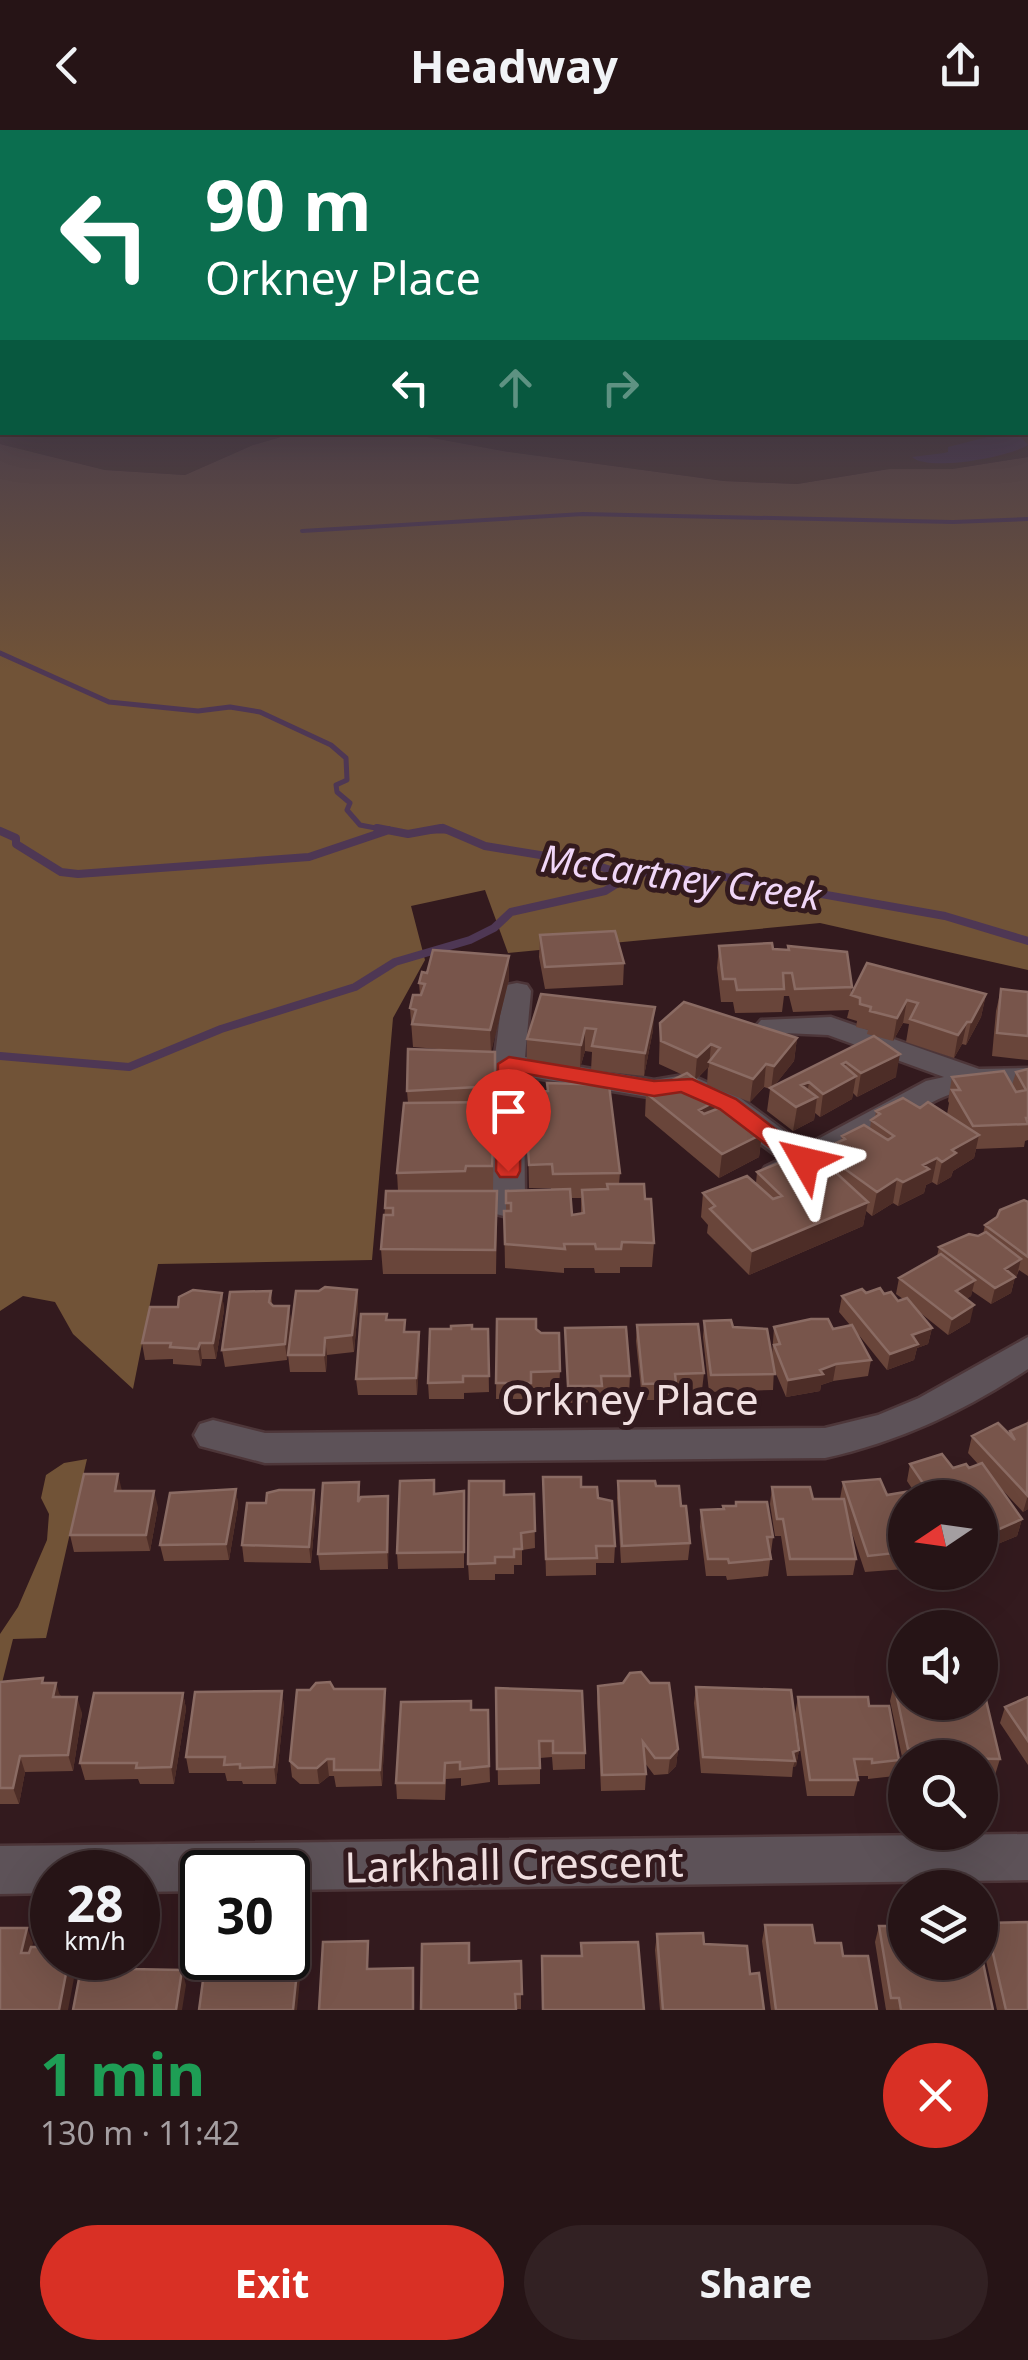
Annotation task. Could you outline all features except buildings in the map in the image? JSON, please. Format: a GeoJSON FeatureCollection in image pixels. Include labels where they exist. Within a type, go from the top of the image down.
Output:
{"type":"FeatureCollection","features":[{"type":"Feature","properties":{"kind":"street"},"geometry":{"type":"LineString","coordinates":[[508,1206],[509,1064],[517,991]]}},
{"type":"Feature","properties":{"kind":"street"},"geometry":{"type":"LineString","coordinates":[[770,1026],[831,1026],[976,1078]]}},
{"type":"Feature","properties":{"kind":"street"},"geometry":{"type":"LineString","coordinates":[[509,1064],[654,1088],[684,1084],[728,1104],[805,1161]]}},
{"type":"Feature","properties":{"kind":"street"},"geometry":{"type":"LineString","coordinates":[[754,1186],[937,1088],[976,1078],[1028,1078]]}},
{"type":"Feature","properties":{"kind":"street"},"geometry":{"type":"LineString","coordinates":[[468,1207],[545,1208]]}},
{"type":"Feature","properties":{"kind":"street","name":"Orkney Place"},"geometry":{"type":"LineString","coordinates":[[213,1434],[265,1448],[825,1444],[908,1422],[938,1409],[1028,1351]]}},
{"type":"Feature","properties":{"kind":"street","name":"Larkhall Crescent"},"geometry":{"type":"LineString","coordinates":[[0,1870],[1028,1857]]}},
{"type":"Feature","properties":{"kind":"shaded area"},"geometry":{"type":"Polygon","coordinates":[[[0,494],[1028,494],[1028,970],[820,923],[508,953],[485,890],[411,906],[425,960],[393,1018],[372,1260],[158,1264],[133,1389],[73,1334],[55,1302],[23,1296],[0,1311],[0,494]]]}},
{"type":"Feature","properties":{"kind":"shaded area"},"geometry":{"type":"Polygon","coordinates":[[[87,1459],[46,1638],[13,1639],[0,1691],[0,1634],[18,1607],[47,1540],[49,1514],[41,1498],[46,1475],[64,1463],[87,1459]]]}},
{"type":"Feature","properties":{"kind":"waterway"},"geometry":{"type":"LineString","coordinates":[[302,531],[583,514],[953,522],[1028,519]]}},
{"type":"Feature","properties":{"kind":"waterway","name":"McCartney Creek"},"geometry":{"type":"LineString","coordinates":[[0,653],[109,702],[198,711],[230,707],[260,712],[331,745],[346,758],[347,780],[336,785],[337,792],[350,803],[347,810],[360,825],[388,830]]}},
{"type":"Feature","properties":{"kind":"waterway","name":"McCartney Creek"},"geometry":{"type":"LineString","coordinates":[[377,828],[388,830]]}},
{"type":"Feature","properties":{"kind":"waterway","name":"McCartney Creek"},"geometry":{"type":"LineString","coordinates":[[388,830],[408,834],[441,828]]}},
{"type":"Feature","properties":{"kind":"waterway","name":"McCartney Creek"},"geometry":{"type":"LineString","coordinates":[[443,828],[485,846],[589,863],[629,876]]}},
{"type":"Feature","properties":{"kind":"waterway"},"geometry":{"type":"LineString","coordinates":[[0,831],[16,838],[16,844],[61,872],[78,874],[309,857],[388,830]]}},
{"type":"Feature","properties":{"kind":"waterway","name":"McCartney Creek"},"geometry":{"type":"LineString","coordinates":[[427,831],[449,831]]}},
{"type":"Feature","properties":{"kind":"waterway","name":"McCartney Creek"},"geometry":{"type":"LineString","coordinates":[[629,876],[669,867],[945,916],[1028,941]]}},
{"type":"Feature","properties":{"kind":"waterway"},"geometry":{"type":"LineString","coordinates":[[0,1056],[129,1067],[221,1029],[355,987],[395,962],[470,940],[494,928],[511,912],[605,891],[629,876]]}},
{"type":"Feature","properties":{"kind":"route"},"geometry":{"type":"LineString","coordinates":[[508,1171],[509,1064],[654,1088],[684,1084],[728,1104],[805,1161]]}}]}
